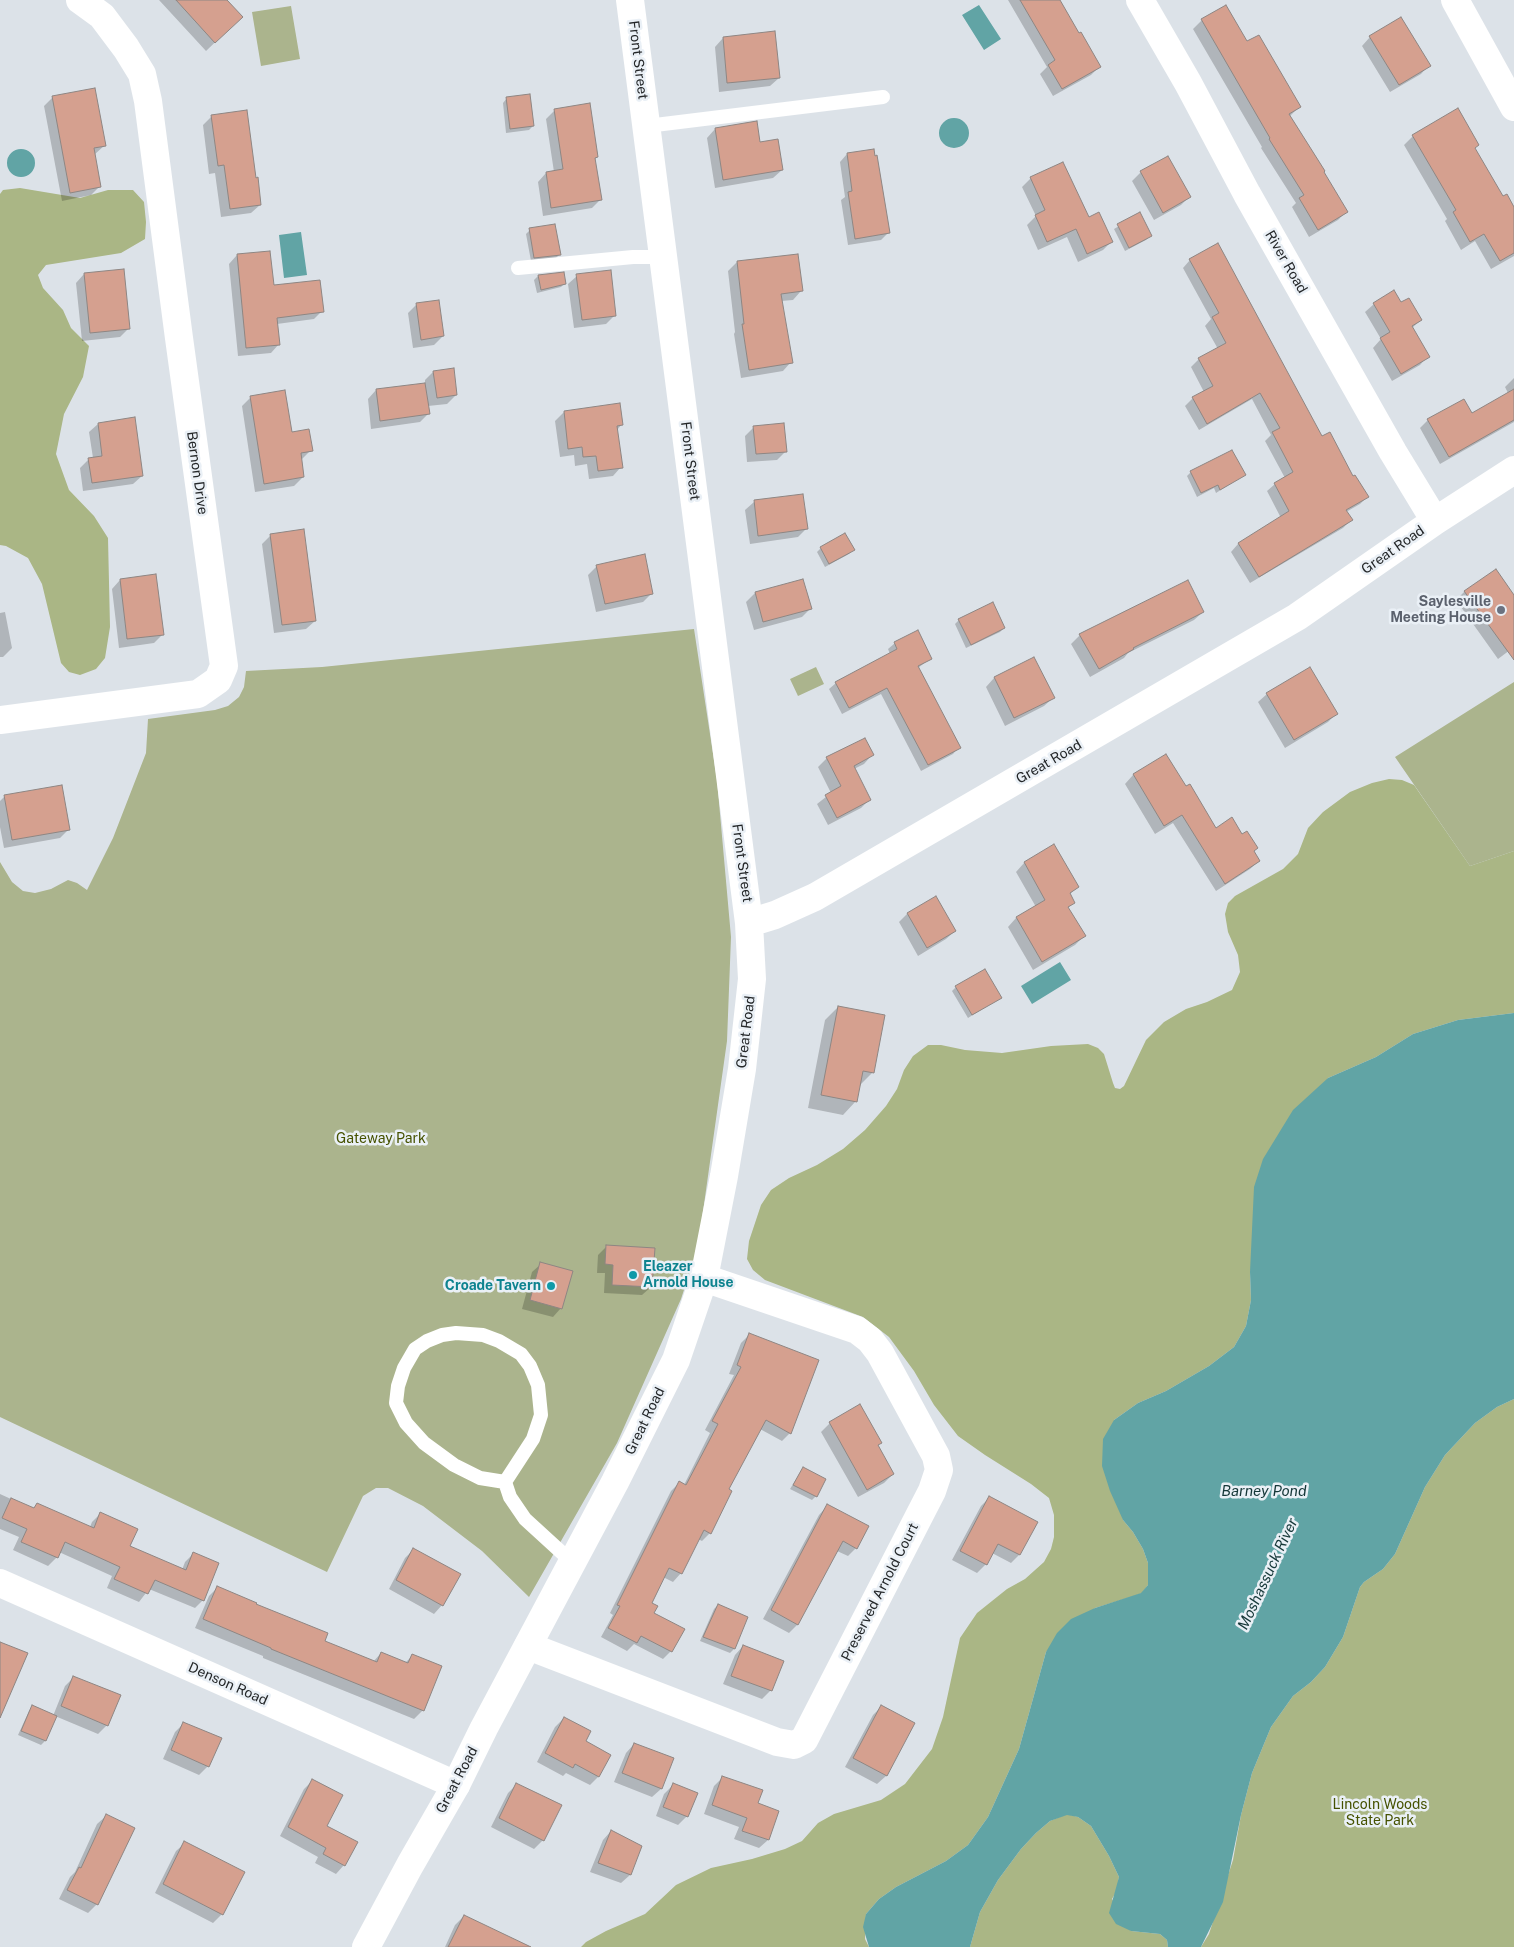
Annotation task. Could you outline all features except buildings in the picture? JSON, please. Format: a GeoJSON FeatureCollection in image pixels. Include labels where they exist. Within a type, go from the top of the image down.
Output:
{"type":"FeatureCollection","features":[{"type":"Feature","properties":{"kind":"street","name":"Bernon Drive"},"geometry":{"type":"LineString","coordinates":[[0,720],[198,694],[218,680],[224,666],[148,101],[142,74],[126,48],[102,16],[80,0]]}},
{"type":"Feature","properties":{"kind":"street","name":"Front Street"},"geometry":{"type":"LineString","coordinates":[[630,0],[749,923]]}},
{"type":"Feature","properties":{"kind":"street","name":"River Road"},"geometry":{"type":"LineString","coordinates":[[1140,0],[1393,452],[1435,521]]}},
{"type":"Feature","properties":{"kind":"street"},"geometry":{"type":"LineString","coordinates":[[1455,0],[1514,107]]}},
{"type":"Feature","properties":{"kind":"street","name":"Great Road"},"geometry":{"type":"LineString","coordinates":[[366,1947],[456,1785],[615,1482],[676,1360],[704,1278],[724,1176],[750,1012],[752,978],[749,923],[775,915],[815,897],[1297,617],[1435,521],[1514,470]]}},
{"type":"Feature","properties":{"kind":"street","name":"Preserved Arnold Court"},"geometry":{"type":"LineString","coordinates":[[528,1646],[777,1742],[794,1745],[804,1740],[932,1491],[939,1470],[936,1456],[880,1353],[870,1340],[856,1330],[704,1278]]}},
{"type":"Feature","properties":{"kind":"street","name":"Denson Road"},"geometry":{"type":"LineString","coordinates":[[0,1583],[456,1785]]}},
{"type":"Feature","properties":{"kind":"lane"},"geometry":{"type":"LineString","coordinates":[[647,126],[883,97]]}},
{"type":"Feature","properties":{"kind":"lane"},"geometry":{"type":"LineString","coordinates":[[518,268],[633,257],[664,257]]}},
{"type":"Feature","properties":{"kind":"lane"},"geometry":{"type":"LineString","coordinates":[[442,1335],[483,1335],[499,1341],[521,1354],[530,1366],[538,1385],[541,1415],[533,1439],[505,1482],[480,1478],[454,1465],[424,1443],[406,1423],[396,1403],[398,1386],[404,1368],[415,1349],[427,1341],[442,1335]]}},
{"type":"Feature","properties":{"kind":"lane"},"geometry":{"type":"LineString","coordinates":[[505,1482],[510,1497],[525,1519],[572,1562]]}},
{"type":"Feature","properties":{"kind":"green space"},"geometry":{"type":"Polygon","coordinates":[[[291,6],[300,59],[261,66],[252,12],[291,6]]]}},
{"type":"Feature","properties":{"kind":"green space"},"geometry":{"type":"Polygon","coordinates":[[[20,188],[80,198],[108,190],[133,190],[144,202],[145,239],[121,253],[46,265],[38,275],[43,288],[63,310],[71,328],[89,346],[83,377],[64,414],[56,454],[69,490],[94,516],[108,538],[110,627],[105,658],[96,669],[80,675],[69,672],[61,663],[42,584],[28,558],[6,546],[0,545],[0,194],[3,190],[20,188]]]}},
{"type":"Feature","properties":{"kind":"green space","name":"Gateway Park"},"geometry":{"type":"Polygon","coordinates":[[[694,629],[717,780],[731,937],[727,1041],[698,1247],[681,1299],[617,1443],[529,1597],[482,1551],[423,1506],[388,1488],[376,1488],[363,1496],[327,1572],[0,1417],[0,862],[12,882],[23,891],[35,893],[51,889],[68,880],[77,883],[87,890],[113,838],[146,753],[148,719],[215,710],[228,706],[239,697],[244,687],[246,671],[322,667],[694,629]]]}},
{"type":"Feature","properties":{"kind":"green space"},"geometry":{"type":"Polygon","coordinates":[[[816,667],[824,684],[798,696],[790,679],[816,667]]]}},
{"type":"Feature","properties":{"kind":"green space"},"geometry":{"type":"Polygon","coordinates":[[[1514,682],[1514,851],[1470,866],[1395,757],[1514,682]]]}},
{"type":"Feature","properties":{"kind":"green space"},"geometry":{"type":"Polygon","coordinates":[[[1389,779],[1402,780],[1414,785],[1470,866],[1514,851],[1514,1013],[1458,1020],[1413,1034],[1376,1057],[1328,1078],[1250,1272],[1251,1300],[1246,1326],[1234,1347],[1209,1366],[1166,1391],[1138,1403],[1114,1420],[1123,1520],[1143,1549],[1148,1563],[1148,1585],[1142,1593],[1095,1608],[1046,1652],[1019,1749],[988,1817],[968,1845],[946,1861],[896,1887],[879,1899],[866,1914],[865,1939],[869,1947],[581,1947],[586,1942],[606,1931],[645,1914],[676,1885],[711,1868],[785,1849],[802,1841],[818,1823],[834,1814],[881,1800],[905,1784],[932,1749],[943,1717],[960,1638],[977,1613],[1007,1589],[1025,1579],[1044,1562],[1051,1549],[1054,1537],[1054,1515],[1049,1498],[958,1436],[934,1405],[914,1371],[889,1337],[863,1317],[765,1280],[753,1270],[747,1259],[749,1241],[761,1205],[771,1190],[789,1178],[817,1165],[843,1149],[865,1130],[886,1106],[897,1089],[904,1070],[913,1056],[928,1045],[1002,1053],[1051,1046],[1088,1044],[1098,1048],[1104,1054],[1115,1088],[1120,1089],[1124,1086],[1146,1040],[1164,1022],[1186,1009],[1207,1002],[1232,990],[1240,972],[1238,955],[1228,932],[1225,914],[1228,903],[1235,896],[1283,869],[1298,854],[1308,828],[1323,812],[1350,792],[1372,783],[1389,779]]]}},
{"type":"Feature","properties":{"kind":"green space","name":"Lincoln Woods State Park"},"geometry":{"type":"Polygon","coordinates":[[[1514,1399],[1514,1947],[1201,1947],[1209,1934],[1233,1860],[1241,1815],[1252,1773],[1271,1727],[1293,1696],[1311,1682],[1325,1667],[1343,1637],[1360,1587],[1383,1569],[1395,1554],[1425,1487],[1445,1455],[1475,1423],[1497,1407],[1514,1399]]]}},
{"type":"Feature","properties":{"kind":"green space"},"geometry":{"type":"Polygon","coordinates":[[[1067,1814],[1078,1817],[1091,1826],[1109,1856],[1119,1877],[1117,1890],[1112,1899],[1131,1931],[1160,1934],[1167,1940],[1168,1947],[970,1947],[980,1912],[998,1880],[1021,1849],[1036,1833],[1050,1821],[1067,1814]]]}},
{"type":"Feature","properties":{"kind":"water"},"geometry":{"type":"Polygon","coordinates":[[[979,5],[1001,39],[984,50],[962,15],[979,5]]]}},
{"type":"Feature","properties":{"kind":"water"},"geometry":{"type":"Polygon","coordinates":[[[954,118],[960,119],[968,127],[968,139],[960,147],[954,148],[948,147],[940,139],[939,133],[940,127],[948,119],[954,118]]]}},
{"type":"Feature","properties":{"kind":"water"},"geometry":{"type":"Polygon","coordinates":[[[21,149],[31,153],[35,163],[31,173],[21,177],[11,173],[7,163],[11,153],[21,149]]]}},
{"type":"Feature","properties":{"kind":"water"},"geometry":{"type":"Polygon","coordinates":[[[301,232],[307,275],[284,278],[279,235],[301,232]]]}},
{"type":"Feature","properties":{"kind":"water"},"geometry":{"type":"Polygon","coordinates":[[[1060,962],[1071,980],[1032,1004],[1021,986],[1060,962]]]}},
{"type":"Feature","properties":{"kind":"water","name":"Barney Pond"},"geometry":{"type":"Polygon","coordinates":[[[1514,1013],[1514,1399],[1497,1407],[1475,1423],[1445,1455],[1425,1487],[1395,1554],[1383,1569],[1360,1587],[1343,1637],[1325,1667],[1311,1682],[1293,1696],[1271,1727],[1252,1773],[1241,1815],[1223,1902],[1201,1947],[1168,1947],[1167,1940],[1160,1934],[1131,1931],[1116,1924],[1109,1913],[1119,1877],[1091,1826],[1078,1817],[1067,1815],[1050,1821],[1036,1833],[1021,1849],[998,1880],[980,1912],[970,1947],[869,1947],[863,1927],[866,1914],[879,1899],[896,1887],[946,1861],[968,1845],[988,1817],[1019,1749],[1046,1652],[1057,1633],[1071,1619],[1095,1608],[1141,1593],[1148,1585],[1148,1563],[1143,1549],[1123,1520],[1110,1491],[1102,1466],[1103,1439],[1114,1420],[1138,1403],[1166,1391],[1209,1366],[1234,1347],[1246,1326],[1251,1300],[1250,1272],[1254,1187],[1263,1159],[1293,1110],[1328,1078],[1376,1057],[1413,1034],[1458,1020],[1514,1013]]]}},
{"type":"Feature","properties":{"kind":"place","name":"Saylesville Meeting House"},"geometry":{"type":"Point","coordinates":[1501,610]}},
{"type":"Feature","properties":{"kind":"place","name":"Eleazer Arnold House"},"geometry":{"type":"Point","coordinates":[633,1275]}},
{"type":"Feature","properties":{"kind":"place","name":"Croade Tavern"},"geometry":{"type":"Point","coordinates":[551,1286]}},
{"type":"Feature","properties":{"kind":"water label","name":"Moshassuck River"},"geometry":{"type":"Point","coordinates":[1268,1574]}}]}
